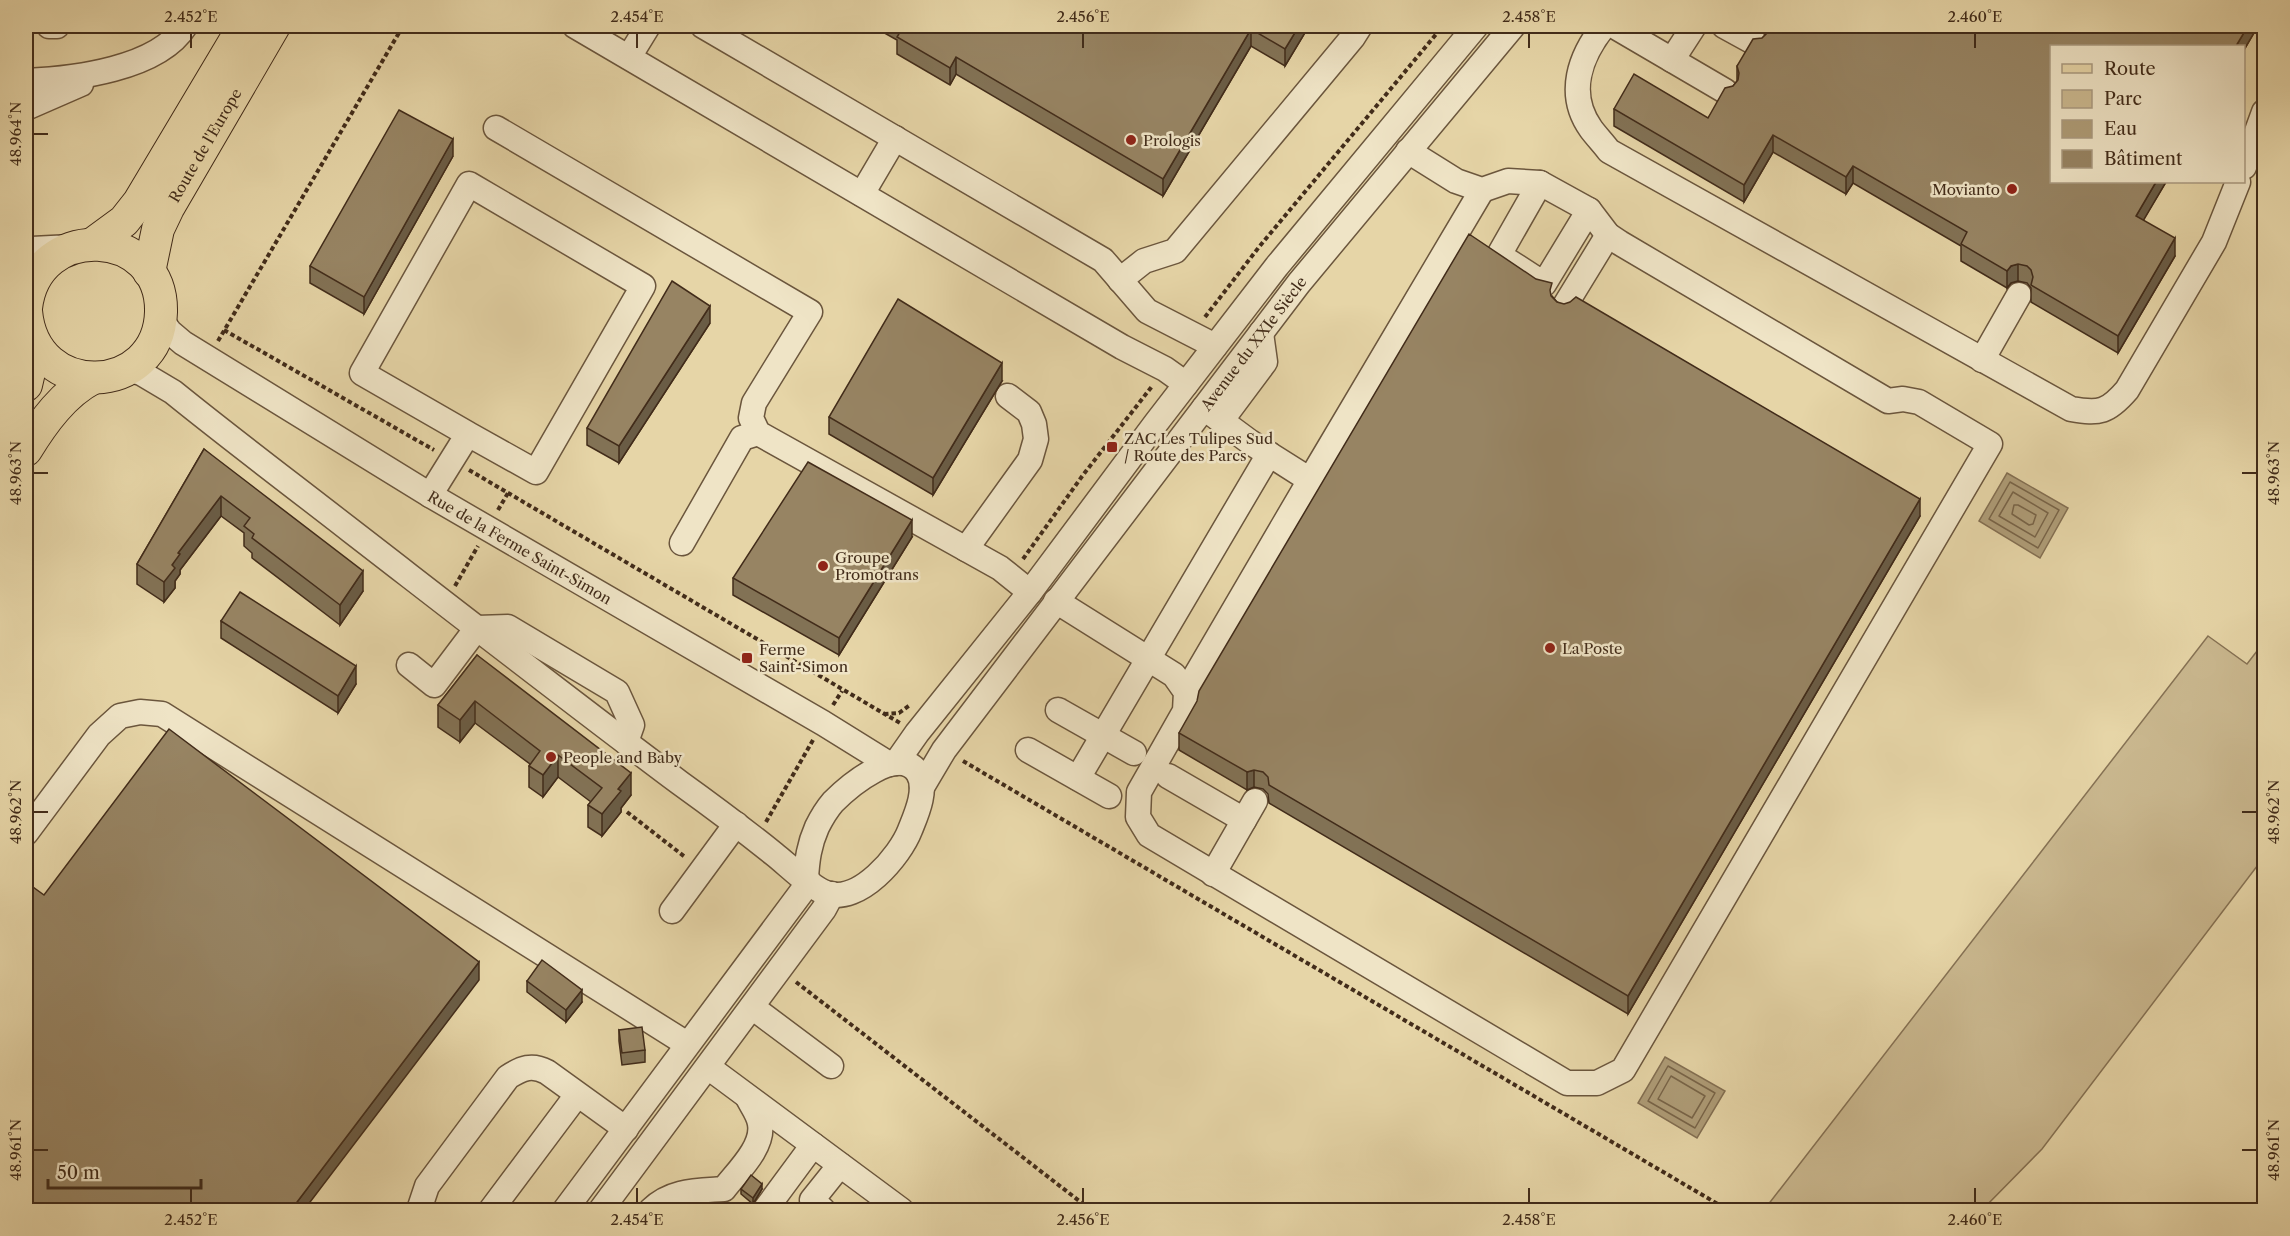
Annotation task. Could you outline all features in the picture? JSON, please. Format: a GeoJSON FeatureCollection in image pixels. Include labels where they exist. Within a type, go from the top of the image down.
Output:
{"type":"FeatureCollection","features":[{"type":"Feature","properties":{"kind":"main road","name":"Route de l'Europe"},"geometry":{"type":"LineString","coordinates":[[83,245],[124,221],[139,202],[244,26]]}},
{"type":"Feature","properties":{"kind":"main road","name":"Route de l'Europe"},"geometry":{"type":"LineString","coordinates":[[149,272],[158,229],[168,208],[274,26]]}},
{"type":"Feature","properties":{"kind":"main road"},"geometry":{"type":"LineString","coordinates":[[26,385],[29,372],[27,311],[33,280],[40,269],[58,253],[83,245],[123,250],[133,256],[149,272],[159,292],[160,320],[152,345],[145,355],[127,369],[106,377],[79,377],[54,366],[45,359],[27,311]]}},
{"type":"Feature","properties":{"kind":"main road"},"geometry":{"type":"LineString","coordinates":[[26,450],[61,402],[93,378]]}},
{"type":"Feature","properties":{"kind":"street"},"geometry":{"type":"LineString","coordinates":[[49,26],[57,26]]}},
{"type":"Feature","properties":{"kind":"street"},"geometry":{"type":"LineString","coordinates":[[26,108],[144,59],[170,45],[185,26]]}},
{"type":"Feature","properties":{"kind":"street"},"geometry":{"type":"LineString","coordinates":[[575,26],[1122,347],[1165,369],[1186,384]]}},
{"type":"Feature","properties":{"kind":"street"},"geometry":{"type":"LineString","coordinates":[[629,57],[648,26]]}},
{"type":"Feature","properties":{"kind":"street"},"geometry":{"type":"LineString","coordinates":[[703,26],[1103,260],[1147,311],[1215,346]]}},
{"type":"Feature","properties":{"kind":"street"},"geometry":{"type":"LineString","coordinates":[[1120,280],[1144,261],[1175,250],[1360,26]]}},
{"type":"Feature","properties":{"kind":"street","name":"Avenue du XXIe Siècle"},"geometry":{"type":"LineString","coordinates":[[892,763],[1030,592],[1277,266],[1476,26]]}},
{"type":"Feature","properties":{"kind":"street","name":"Avenue du XXIe Siècle"},"geometry":{"type":"LineString","coordinates":[[832,894],[846,894],[867,884],[888,864],[907,837],[917,812],[922,787],[944,750],[1056,601],[1212,415],[1261,333],[1408,151],[1513,26]]}},
{"type":"Feature","properties":{"kind":"street"},"geometry":{"type":"LineString","coordinates":[[1604,26],[1590,42],[1579,69],[1578,99],[1590,127],[1609,151],[2071,410],[2093,413],[2112,406],[2127,390],[2214,242],[2238,183]]}},
{"type":"Feature","properties":{"kind":"street"},"geometry":{"type":"LineString","coordinates":[[1614,26],[1725,91]]}},
{"type":"Feature","properties":{"kind":"street"},"geometry":{"type":"LineString","coordinates":[[1672,60],[1694,26]]}},
{"type":"Feature","properties":{"kind":"street"},"geometry":{"type":"LineString","coordinates":[[1724,26],[1755,43]]}},
{"type":"Feature","properties":{"kind":"street"},"geometry":{"type":"LineString","coordinates":[[26,81],[71,76],[128,65]]}},
{"type":"Feature","properties":{"kind":"street"},"geometry":{"type":"LineString","coordinates":[[2245,164],[2265,112]]}},
{"type":"Feature","properties":{"kind":"street"},"geometry":{"type":"LineString","coordinates":[[496,128],[810,312],[754,403],[752,418],[758,433],[1000,568],[1030,592]]}},
{"type":"Feature","properties":{"kind":"street"},"geometry":{"type":"LineString","coordinates":[[862,194],[895,138]]}},
{"type":"Feature","properties":{"kind":"street"},"geometry":{"type":"LineString","coordinates":[[1408,151],[1456,181],[1482,190],[1508,181],[1540,183],[1589,210],[1608,235],[1888,401],[1903,399],[1919,402],[1990,444],[1623,1070],[1597,1083],[1568,1083],[1149,835],[1138,817],[1139,792],[1185,711],[1186,692],[1482,190]]}},
{"type":"Feature","properties":{"kind":"street"},"geometry":{"type":"LineString","coordinates":[[1540,183],[1498,255],[1544,284],[1589,210]]}},
{"type":"Feature","properties":{"kind":"street"},"geometry":{"type":"LineString","coordinates":[[469,184],[643,286],[536,472],[468,434],[362,373],[469,184]]}},
{"type":"Feature","properties":{"kind":"street"},"geometry":{"type":"LineString","coordinates":[[1564,308],[1608,235]]}},
{"type":"Feature","properties":{"kind":"street"},"geometry":{"type":"LineString","coordinates":[[26,247],[32,249],[83,245]]}},
{"type":"Feature","properties":{"kind":"street"},"geometry":{"type":"LineString","coordinates":[[1982,360],[2019,295]]}},
{"type":"Feature","properties":{"kind":"street","name":"Rue de la Ferme Saint-Simon"},"geometry":{"type":"LineString","coordinates":[[160,320],[170,332],[208,358],[430,495],[892,763],[906,764],[918,773],[922,787]]}},
{"type":"Feature","properties":{"kind":"street"},"geometry":{"type":"LineString","coordinates":[[127,369],[153,379],[172,392],[477,628],[756,839],[807,881],[827,894],[832,894],[824,909],[780,970],[601,1210]]}},
{"type":"Feature","properties":{"kind":"street"},"geometry":{"type":"LineString","coordinates":[[966,549],[1030,460],[1036,439],[1034,424],[1029,412],[1008,396]]}},
{"type":"Feature","properties":{"kind":"street"},"geometry":{"type":"LineString","coordinates":[[1212,415],[1311,480]]}},
{"type":"Feature","properties":{"kind":"street"},"geometry":{"type":"LineString","coordinates":[[682,543],[742,438],[758,433]]}},
{"type":"Feature","properties":{"kind":"street"},"geometry":{"type":"LineString","coordinates":[[430,495],[468,434]]}},
{"type":"Feature","properties":{"kind":"street"},"geometry":{"type":"LineString","coordinates":[[1078,778],[1269,454]]}},
{"type":"Feature","properties":{"kind":"street"},"geometry":{"type":"LineString","coordinates":[[1056,601],[1173,675],[1186,692]]}},
{"type":"Feature","properties":{"kind":"street"},"geometry":{"type":"LineString","coordinates":[[477,628],[508,627],[617,692],[632,725],[626,742]]}},
{"type":"Feature","properties":{"kind":"street"},"geometry":{"type":"LineString","coordinates":[[410,665],[434,685],[477,628]]}},
{"type":"Feature","properties":{"kind":"street"},"geometry":{"type":"LineString","coordinates":[[1058,710],[1134,753]]}},
{"type":"Feature","properties":{"kind":"street"},"geometry":{"type":"LineString","coordinates":[[26,832],[99,735],[120,716],[140,712],[162,714],[687,1044]]}},
{"type":"Feature","properties":{"kind":"street"},"geometry":{"type":"LineString","coordinates":[[1028,750],[1109,796]]}},
{"type":"Feature","properties":{"kind":"street"},"geometry":{"type":"LineString","coordinates":[[565,1210],[807,881],[807,854],[818,826],[831,804],[858,780],[892,763]]}},
{"type":"Feature","properties":{"kind":"street"},"geometry":{"type":"LineString","coordinates":[[1168,776],[1249,811],[1213,874]]}},
{"type":"Feature","properties":{"kind":"street"},"geometry":{"type":"LineString","coordinates":[[672,911],[736,825]]}},
{"type":"Feature","properties":{"kind":"street"},"geometry":{"type":"LineString","coordinates":[[752,1007],[831,1066]]}},
{"type":"Feature","properties":{"kind":"street"},"geometry":{"type":"LineString","coordinates":[[419,1210],[427,1186],[508,1077],[521,1069],[537,1066],[626,1129]]}},
{"type":"Feature","properties":{"kind":"street"},"geometry":{"type":"LineString","coordinates":[[708,1067],[901,1210]]}},
{"type":"Feature","properties":{"kind":"street"},"geometry":{"type":"LineString","coordinates":[[491,1210],[578,1095]]}},
{"type":"Feature","properties":{"kind":"street"},"geometry":{"type":"LineString","coordinates":[[651,1210],[660,1202],[682,1192],[722,1200],[756,1146],[760,1135],[760,1123],[747,1096]]}},
{"type":"Feature","properties":{"kind":"street"},"geometry":{"type":"LineString","coordinates":[[765,1210],[813,1145]]}},
{"type":"Feature","properties":{"kind":"street"},"geometry":{"type":"LineString","coordinates":[[823,1210],[812,1200],[840,1165]]}},
{"type":"Feature","properties":{"kind":"path"},"geometry":{"type":"LineString","coordinates":[[208,358],[403,26]]}},
{"type":"Feature","properties":{"kind":"path"},"geometry":{"type":"LineString","coordinates":[[224,330],[452,460],[917,733]]}},
{"type":"Feature","properties":{"kind":"path"},"geometry":{"type":"LineString","coordinates":[[756,839],[842,691]]}},
{"type":"Feature","properties":{"kind":"path"},"geometry":{"type":"LineString","coordinates":[[944,750],[1728,1210]]}},
{"type":"Feature","properties":{"kind":"path"},"geometry":{"type":"LineString","coordinates":[[627,812],[702,870]]}},
{"type":"Feature","properties":{"kind":"path"},"geometry":{"type":"LineString","coordinates":[[780,970],[1091,1210]]}},
{"type":"Feature","properties":{"kind":"green space"},"geometry":{"type":"Polygon","coordinates":[[[2208,636],[2247,664],[2264,642],[2264,857],[2042,1149],[1982,1210],[1764,1210],[2208,636]]]}},
{"type":"Feature","properties":{"kind":"water"},"geometry":{"type":"Polygon","coordinates":[[[2007,473],[2068,508],[2040,558],[1979,521],[2007,473]]]}},
{"type":"Feature","properties":{"kind":"water"},"geometry":{"type":"Polygon","coordinates":[[[1665,1057],[1725,1091],[1697,1138],[1638,1103],[1665,1057]]]}},
{"type":"Feature","properties":{"kind":"building","name":"Prologis"},"geometry":{"type":"Polygon","coordinates":[[[901,26],[1299,26],[1285,49],[1251,29],[1163,179],[956,57],[950,68],[897,37],[903,27],[901,26]]]}},
{"type":"Feature","properties":{"kind":"building","name":"Movianto"},"geometry":{"type":"Polygon","coordinates":[[[1769,26],[2248,26],[2237,45],[2050,45],[2050,183],[2155,183],[2136,216],[2175,238],[2118,336],[2031,285],[2033,277],[2027,266],[2018,264],[2011,266],[2007,271],[1961,244],[1967,232],[1853,166],[1846,177],[1773,135],[1744,185],[1614,109],[1634,74],[1708,118],[1725,88],[1733,86],[1738,80],[1737,66],[1753,39],[1762,38],[1769,26]]]}},
{"type":"Feature","properties":{"kind":"building"},"geometry":{"type":"Polygon","coordinates":[[[399,110],[453,139],[364,297],[310,266],[399,110]]]}},
{"type":"Feature","properties":{"kind":"building","name":"La Poste"},"geometry":{"type":"Polygon","coordinates":[[[1469,234],[1536,279],[1552,283],[1551,296],[1557,302],[1564,304],[1576,297],[1920,499],[1628,996],[1269,785],[1268,777],[1263,772],[1254,770],[1247,772],[1179,733],[1197,701],[1199,691],[1469,234]]]}},
{"type":"Feature","properties":{"kind":"building"},"geometry":{"type":"Polygon","coordinates":[[[672,281],[710,306],[619,446],[587,428],[672,281]]]}},
{"type":"Feature","properties":{"kind":"building"},"geometry":{"type":"Polygon","coordinates":[[[898,299],[1002,363],[933,478],[829,417],[898,299]]]}},
{"type":"Feature","properties":{"kind":"building"},"geometry":{"type":"Polygon","coordinates":[[[204,449],[363,571],[340,605],[252,538],[254,534],[244,526],[250,518],[221,496],[178,553],[180,554],[172,565],[175,568],[164,582],[137,564],[204,449]]]}},
{"type":"Feature","properties":{"kind":"building","name":"Groupe Promotrans"},"geometry":{"type":"Polygon","coordinates":[[[808,462],[912,520],[839,638],[733,578],[808,462]]]}},
{"type":"Feature","properties":{"kind":"building"},"geometry":{"type":"Polygon","coordinates":[[[240,592],[356,666],[338,696],[221,621],[240,592]]]}},
{"type":"Feature","properties":{"kind":"building"},"geometry":{"type":"Polygon","coordinates":[[[477,655],[631,773],[618,789],[621,791],[602,814],[588,805],[602,788],[558,755],[543,775],[529,766],[540,751],[475,701],[460,720],[438,705],[477,655]]]}},
{"type":"Feature","properties":{"kind":"building"},"geometry":{"type":"Polygon","coordinates":[[[169,729],[479,962],[291,1210],[26,1210],[26,882],[44,895],[169,729]]]}},
{"type":"Feature","properties":{"kind":"building"},"geometry":{"type":"Polygon","coordinates":[[[542,960],[582,990],[566,1010],[527,981],[542,960]]]}},
{"type":"Feature","properties":{"kind":"building"},"geometry":{"type":"Polygon","coordinates":[[[642,1027],[645,1050],[622,1053],[619,1030],[642,1027]]]}},
{"type":"Feature","properties":{"kind":"building"},"geometry":{"type":"Polygon","coordinates":[[[751,1175],[762,1184],[753,1198],[741,1189],[751,1175]]]}},
{"type":"Feature","properties":{"kind":"place","name":"Prologis"},"geometry":{"type":"Point","coordinates":[1131,140]}},
{"type":"Feature","properties":{"kind":"place","name":"Movianto"},"geometry":{"type":"Point","coordinates":[2012,189]}},
{"type":"Feature","properties":{"kind":"place","name":"ZAC Les Tulipes Sud / Route des Parcs"},"geometry":{"type":"Point","coordinates":[1112,447]}},
{"type":"Feature","properties":{"kind":"place","name":"Groupe Promotrans"},"geometry":{"type":"Point","coordinates":[823,566]}},
{"type":"Feature","properties":{"kind":"place","name":"La Poste"},"geometry":{"type":"Point","coordinates":[1550,648]}},
{"type":"Feature","properties":{"kind":"place","name":"Ferme Saint-Simon"},"geometry":{"type":"Point","coordinates":[747,658]}},
{"type":"Feature","properties":{"kind":"place","name":"People and Baby"},"geometry":{"type":"Point","coordinates":[551,757]}}]}
